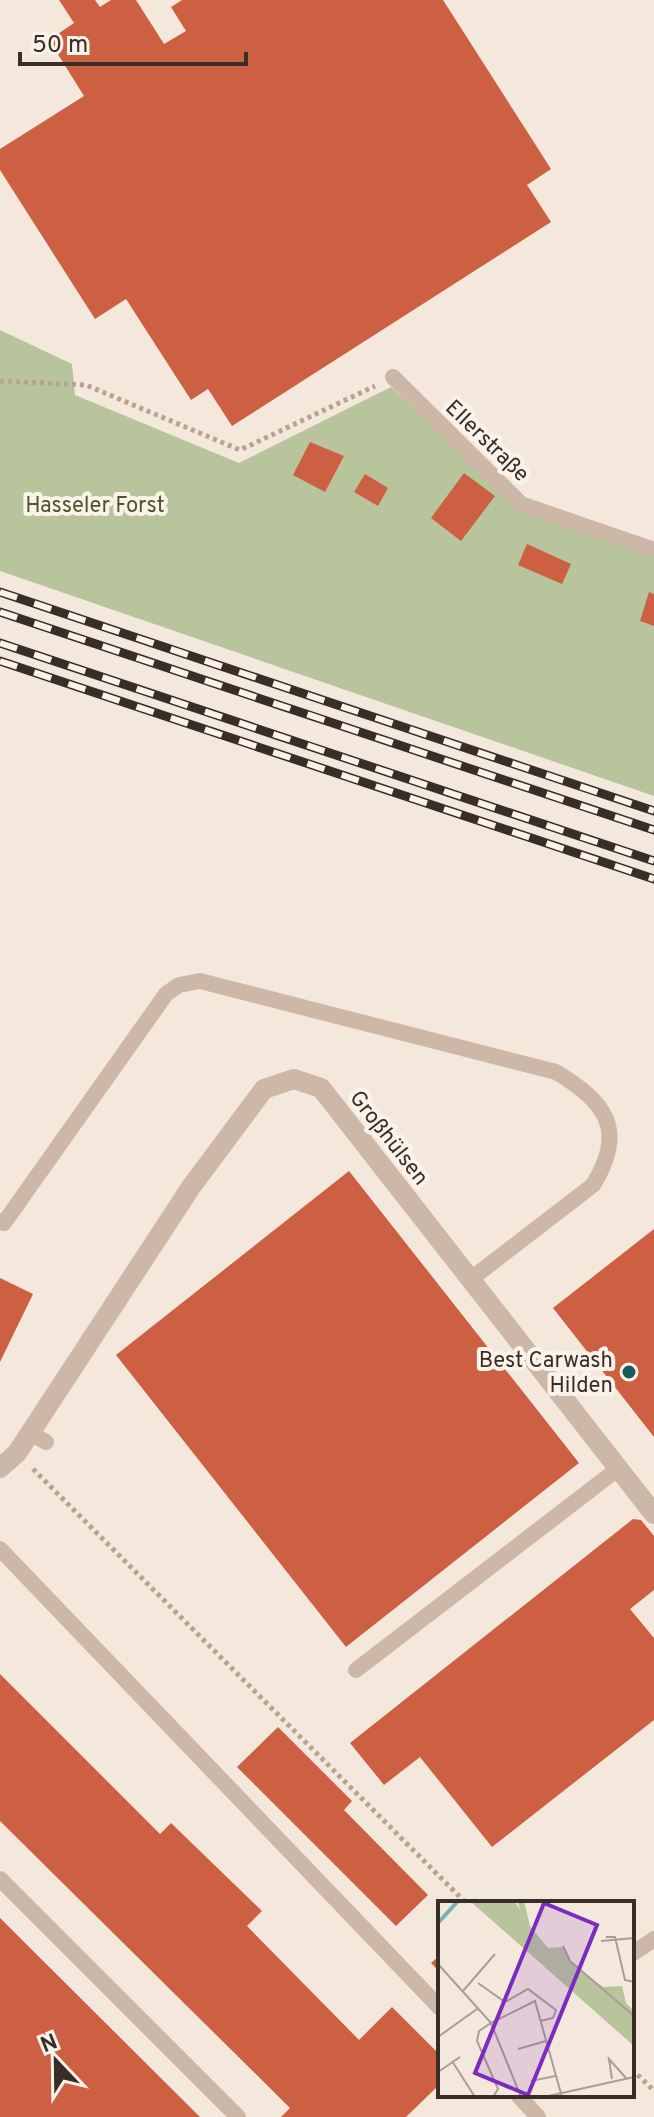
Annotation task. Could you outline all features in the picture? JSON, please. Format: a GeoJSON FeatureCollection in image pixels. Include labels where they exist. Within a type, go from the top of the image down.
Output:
{"type":"FeatureCollection","features":[{"type":"Feature","properties":{"kind":"street","name":"Großhülsen"},"geometry":{"type":"LineString","coordinates":[[0,1468],[38,1438],[157,1252],[191,1187],[264,1089],[294,1079],[321,1088],[654,1514]]}},
{"type":"Feature","properties":{"kind":"lane","name":"Ellerstraße"},"geometry":{"type":"LineString","coordinates":[[393,377],[521,504],[654,550]]}},
{"type":"Feature","properties":{"kind":"lane"},"geometry":{"type":"LineString","coordinates":[[0,1221],[4,1223],[166,994],[179,985],[200,981],[556,1072],[587,1090],[605,1115],[611,1142],[603,1169],[593,1185],[471,1279]]}},
{"type":"Feature","properties":{"kind":"lane"},"geometry":{"type":"LineString","coordinates":[[356,1670],[619,1468]]}},
{"type":"Feature","properties":{"kind":"lane"},"geometry":{"type":"LineString","coordinates":[[0,1549],[438,2006]]}},
{"type":"Feature","properties":{"kind":"lane"},"geometry":{"type":"LineString","coordinates":[[0,1879],[238,2117]]}},
{"type":"Feature","properties":{"kind":"lane"},"geometry":{"type":"LineString","coordinates":[[634,1953],[654,1939]]}},
{"type":"Feature","properties":{"kind":"lane"},"geometry":{"type":"LineString","coordinates":[[520,2097],[538,2117]]}},
{"type":"Feature","properties":{"kind":"path"},"geometry":{"type":"LineString","coordinates":[[0,381],[86,385],[240,450],[393,377]]}},
{"type":"Feature","properties":{"kind":"path"},"geometry":{"type":"LineString","coordinates":[[32,1468],[464,1901]]}},
{"type":"Feature","properties":{"kind":"path"},"geometry":{"type":"LineString","coordinates":[[634,2071],[654,2091]]}},
{"type":"Feature","properties":{"kind":"green space","name":"Hasseler Forst"},"geometry":{"type":"Polygon","coordinates":[[[0,330],[72,364],[75,395],[239,463],[391,387],[518,508],[654,556],[654,796],[0,571],[0,330]]]}},
{"type":"Feature","properties":{"kind":"building"},"geometry":{"type":"Polygon","coordinates":[[[59,0],[95,0],[100,7],[111,0],[136,0],[164,44],[186,31],[171,7],[182,0],[443,0],[551,169],[527,185],[551,222],[232,426],[208,389],[191,400],[126,299],[95,319],[0,170],[0,149],[84,96],[49,40],[74,23],[59,0]]]}},
{"type":"Feature","properties":{"kind":"building"},"geometry":{"type":"Polygon","coordinates":[[[310,442],[344,456],[325,492],[293,475],[310,442]]]}},
{"type":"Feature","properties":{"kind":"building"},"geometry":{"type":"Polygon","coordinates":[[[464,473],[495,496],[461,541],[431,518],[464,473]]]}},
{"type":"Feature","properties":{"kind":"building"},"geometry":{"type":"Polygon","coordinates":[[[365,474],[388,488],[378,506],[354,492],[365,474]]]}},
{"type":"Feature","properties":{"kind":"building"},"geometry":{"type":"Polygon","coordinates":[[[527,544],[571,564],[562,584],[518,565],[527,544]]]}},
{"type":"Feature","properties":{"kind":"building"},"geometry":{"type":"Polygon","coordinates":[[[649,592],[654,594],[654,626],[640,621],[649,592]]]}},
{"type":"Feature","properties":{"kind":"building"},"geometry":{"type":"Polygon","coordinates":[[[349,1171],[579,1463],[346,1647],[116,1355],[349,1171]]]}},
{"type":"Feature","properties":{"kind":"building","name":"Best Carwash Hilden"},"geometry":{"type":"Polygon","coordinates":[[[654,1229],[654,1437],[553,1308],[654,1229]]]}},
{"type":"Feature","properties":{"kind":"building"},"geometry":{"type":"Polygon","coordinates":[[[0,1278],[33,1294],[0,1362],[0,1278]]]}},
{"type":"Feature","properties":{"kind":"building"},"geometry":{"type":"Polygon","coordinates":[[[633,1519],[641,1520],[654,1536],[654,1590],[630,1609],[654,1638],[654,1720],[492,1847],[420,1757],[384,1785],[350,1743],[633,1519]]]}},
{"type":"Feature","properties":{"kind":"building"},"geometry":{"type":"Polygon","coordinates":[[[0,1674],[160,1834],[171,1823],[262,1911],[247,1926],[359,2040],[392,2007],[438,2053],[438,2086],[406,2117],[281,2117],[290,2108],[0,1821],[0,1674]]]}},
{"type":"Feature","properties":{"kind":"building"},"geometry":{"type":"Polygon","coordinates":[[[278,1727],[352,1801],[344,1810],[428,1895],[396,1926],[237,1767],[278,1727]]]}},
{"type":"Feature","properties":{"kind":"building"},"geometry":{"type":"Polygon","coordinates":[[[0,1918],[200,2117],[0,2117],[0,1918]]]}},
{"type":"Feature","properties":{"kind":"building"},"geometry":{"type":"Polygon","coordinates":[[[438,1957],[438,1970],[431,1963],[438,1957]]]}},
{"type":"Feature","properties":{"kind":"railway"},"geometry":{"type":"LineString","coordinates":[[0,592],[654,811]]}},
{"type":"Feature","properties":{"kind":"railway"},"geometry":{"type":"LineString","coordinates":[[0,612],[654,830]]}},
{"type":"Feature","properties":{"kind":"railway"},"geometry":{"type":"LineString","coordinates":[[0,643],[654,861]]}},
{"type":"Feature","properties":{"kind":"railway"},"geometry":{"type":"LineString","coordinates":[[0,661],[654,879]]}},
{"type":"Feature","properties":{"kind":"place","name":"Best Carwash Hilden"},"geometry":{"type":"Point","coordinates":[629,1372]}}]}
